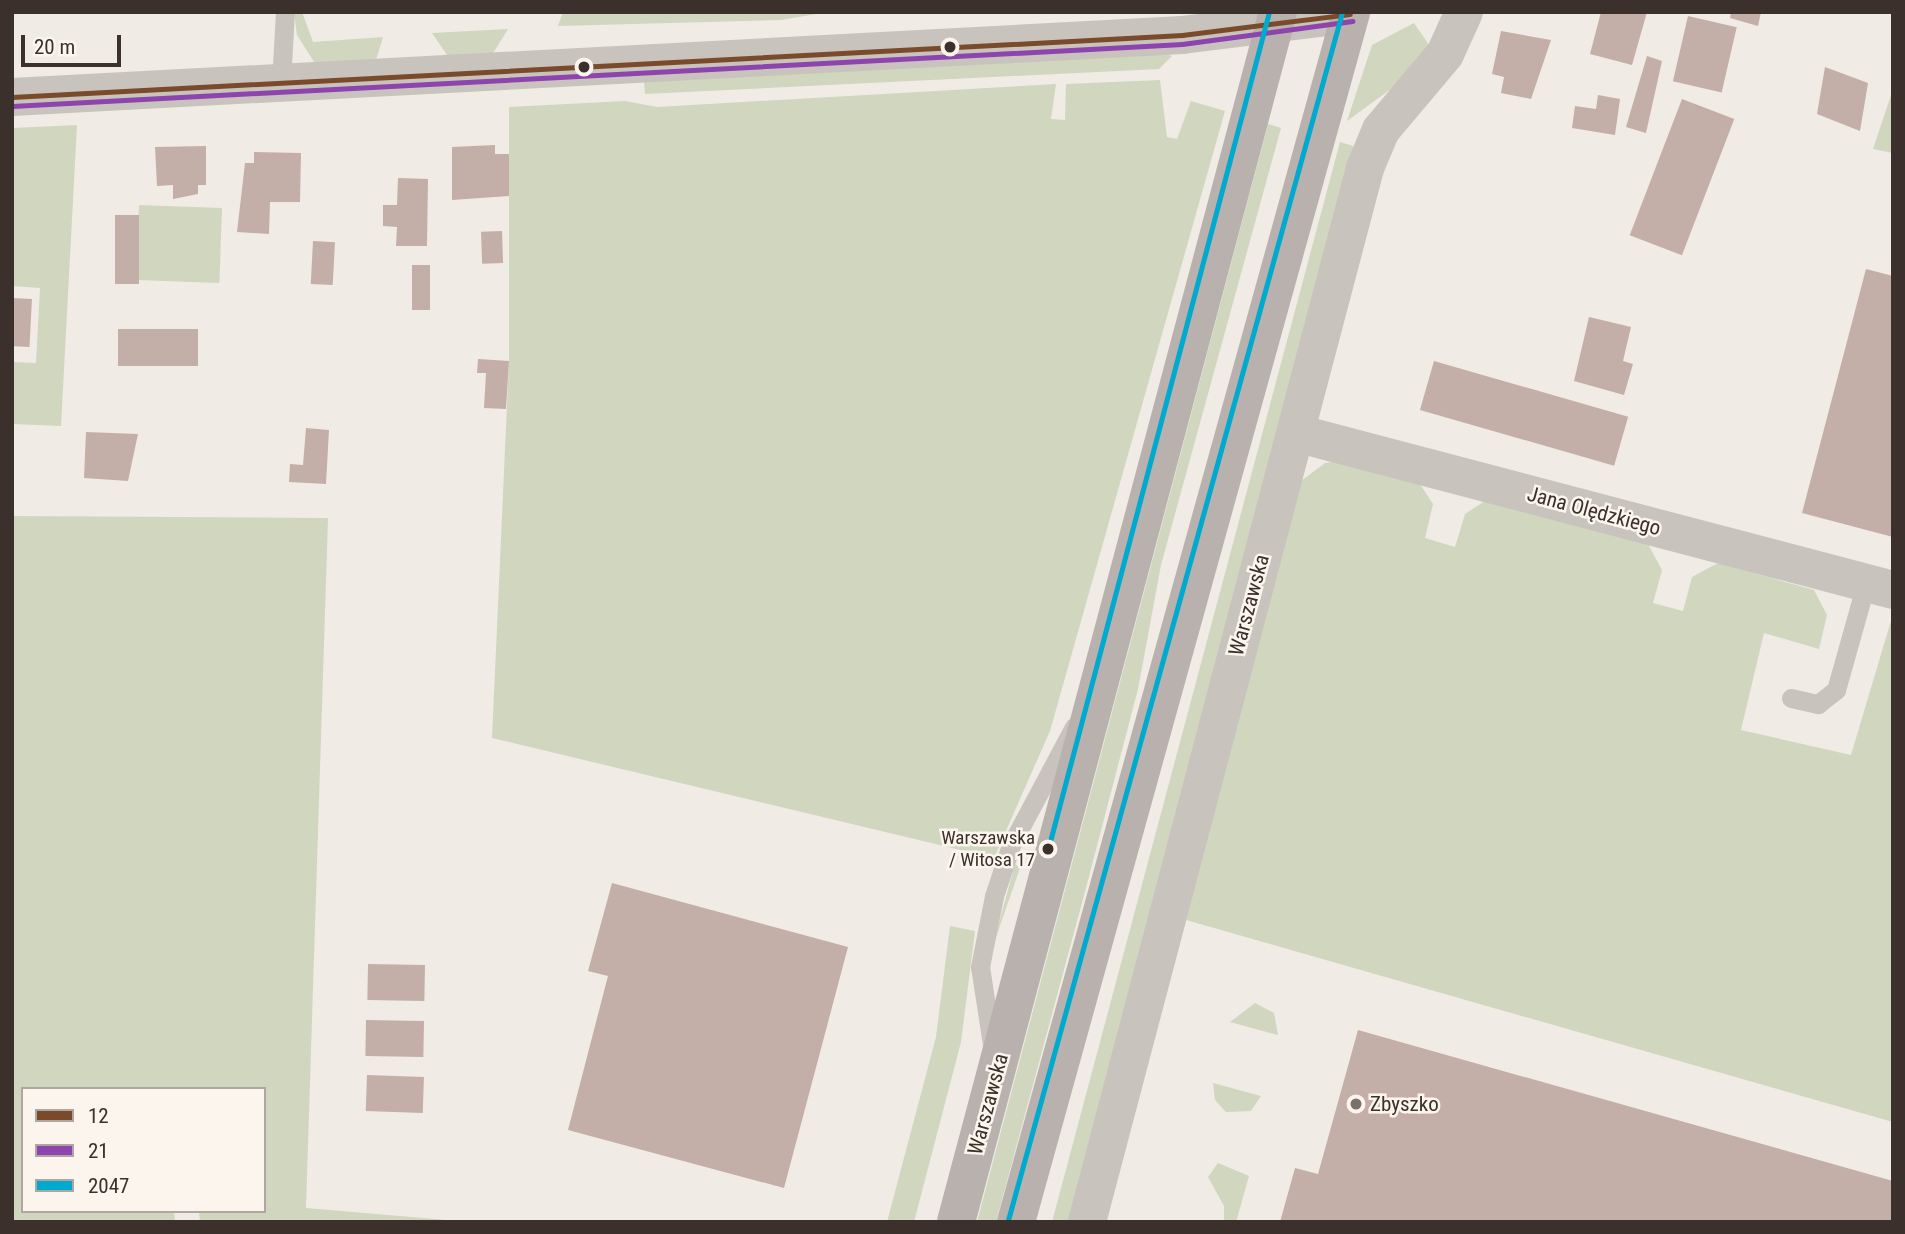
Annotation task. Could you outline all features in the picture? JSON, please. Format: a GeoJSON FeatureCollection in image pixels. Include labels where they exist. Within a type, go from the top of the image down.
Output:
{"type":"FeatureCollection","features":[{"type":"Feature","properties":{"kind":"main road"},"geometry":{"type":"LineString","coordinates":[[1016,1222],[1354,13]]}},
{"type":"Feature","properties":{"kind":"main road","name":"Warszawska"},"geometry":{"type":"LineString","coordinates":[[955,1214],[997,1070],[1276,19]]}},
{"type":"Feature","properties":{"kind":"street","name":"Warszawska"},"geometry":{"type":"LineString","coordinates":[[1087,1222],[1375,141],[1445,54],[1464,12]]}},
{"type":"Feature","properties":{"kind":"street"},"geometry":{"type":"LineString","coordinates":[[12,97],[281,83],[1354,13]]}},
{"type":"Feature","properties":{"kind":"street","name":"Jana Olędzkiego"},"geometry":{"type":"LineString","coordinates":[[1296,433],[1879,586]]}},
{"type":"Feature","properties":{"kind":"lane"},"geometry":{"type":"LineString","coordinates":[[281,83],[285,12]]}},
{"type":"Feature","properties":{"kind":"lane"},"geometry":{"type":"LineString","coordinates":[[1791,698],[1818,704],[1836,690],[1879,586]]}},
{"type":"Feature","properties":{"kind":"green space"},"geometry":{"type":"Polygon","coordinates":[[[294,12],[302,12],[313,42],[383,37],[377,57],[373,63],[316,65],[297,35],[294,12]]]}},
{"type":"Feature","properties":{"kind":"green space"},"geometry":{"type":"Polygon","coordinates":[[[563,12],[828,12],[781,20],[558,26],[563,12]]]}},
{"type":"Feature","properties":{"kind":"green space"},"geometry":{"type":"Polygon","coordinates":[[[1414,23],[1429,45],[1421,67],[1347,121],[1372,45],[1414,23]]]}},
{"type":"Feature","properties":{"kind":"green space"},"geometry":{"type":"Polygon","coordinates":[[[508,29],[492,55],[447,55],[432,33],[508,29]]]}},
{"type":"Feature","properties":{"kind":"green space"},"geometry":{"type":"Polygon","coordinates":[[[1163,53],[1172,56],[1159,69],[645,94],[644,81],[1163,53]]]}},
{"type":"Feature","properties":{"kind":"green space"},"geometry":{"type":"Polygon","coordinates":[[[1160,80],[1167,137],[1177,139],[1191,101],[1225,111],[1050,731],[994,858],[492,738],[509,361],[509,107],[625,101],[657,107],[1056,84],[1051,119],[1065,120],[1066,84],[1160,80]]]}},
{"type":"Feature","properties":{"kind":"green space"},"geometry":{"type":"Polygon","coordinates":[[[1893,89],[1893,153],[1873,149],[1893,89]]]}},
{"type":"Feature","properties":{"kind":"green space"},"geometry":{"type":"Polygon","coordinates":[[[1268,124],[1281,128],[1161,565],[1138,689],[1086,888],[996,1222],[977,1222],[1268,124]]]}},
{"type":"Feature","properties":{"kind":"green space"},"geometry":{"type":"Polygon","coordinates":[[[77,125],[61,426],[12,424],[12,362],[36,363],[40,288],[12,286],[12,128],[77,125]]]}},
{"type":"Feature","properties":{"kind":"green space"},"geometry":{"type":"Polygon","coordinates":[[[1340,142],[1360,148],[1069,1222],[1052,1222],[1340,142]]]}},
{"type":"Feature","properties":{"kind":"green space"},"geometry":{"type":"Polygon","coordinates":[[[139,205],[222,208],[219,283],[136,280],[139,205]]]}},
{"type":"Feature","properties":{"kind":"green space"},"geometry":{"type":"Polygon","coordinates":[[[1344,460],[1418,481],[1433,504],[1425,538],[1455,547],[1465,514],[1488,499],[1648,544],[1662,570],[1653,603],[1683,611],[1692,577],[1718,563],[1814,590],[1827,615],[1819,649],[1764,633],[1741,730],[1851,755],[1893,614],[1893,1122],[1179,918],[1297,484],[1325,463],[1344,460]]]}},
{"type":"Feature","properties":{"kind":"green space"},"geometry":{"type":"Polygon","coordinates":[[[12,516],[328,518],[306,1208],[470,1222],[200,1222],[199,1213],[266,1213],[266,1087],[21,1087],[21,1213],[174,1213],[175,1222],[12,1222],[12,516]]]}},
{"type":"Feature","properties":{"kind":"green space"},"geometry":{"type":"Polygon","coordinates":[[[1015,864],[1020,868],[995,940],[995,938],[1015,864]]]}},
{"type":"Feature","properties":{"kind":"green space"},"geometry":{"type":"Polygon","coordinates":[[[950,926],[975,931],[961,1042],[914,1222],[887,1222],[936,1037],[950,926]]]}},
{"type":"Feature","properties":{"kind":"green space"},"geometry":{"type":"Polygon","coordinates":[[[1255,1003],[1274,1013],[1278,1035],[1230,1022],[1255,1003]]]}},
{"type":"Feature","properties":{"kind":"green space"},"geometry":{"type":"Polygon","coordinates":[[[1213,1083],[1261,1096],[1251,1111],[1226,1112],[1215,1100],[1213,1083]]]}},
{"type":"Feature","properties":{"kind":"green space"},"geometry":{"type":"Polygon","coordinates":[[[1218,1163],[1249,1176],[1236,1222],[1224,1222],[1224,1206],[1208,1177],[1218,1163]]]}},
{"type":"Feature","properties":{"kind":"building"},"geometry":{"type":"Polygon","coordinates":[[[1601,12],[1647,12],[1632,65],[1590,54],[1601,12]]]}},
{"type":"Feature","properties":{"kind":"building"},"geometry":{"type":"Polygon","coordinates":[[[1731,12],[1761,12],[1758,26],[1730,18],[1731,12]]]}},
{"type":"Feature","properties":{"kind":"building"},"geometry":{"type":"Polygon","coordinates":[[[1688,16],[1737,27],[1722,93],[1673,81],[1688,16]]]}},
{"type":"Feature","properties":{"kind":"building"},"geometry":{"type":"Polygon","coordinates":[[[1501,31],[1551,40],[1531,99],[1501,93],[1504,77],[1492,74],[1501,31]]]}},
{"type":"Feature","properties":{"kind":"building"},"geometry":{"type":"Polygon","coordinates":[[[1647,56],[1662,61],[1646,133],[1626,127],[1647,56]]]}},
{"type":"Feature","properties":{"kind":"building"},"geometry":{"type":"Polygon","coordinates":[[[1825,67],[1868,83],[1860,131],[1817,114],[1825,67]]]}},
{"type":"Feature","properties":{"kind":"building"},"geometry":{"type":"Polygon","coordinates":[[[1598,95],[1620,99],[1615,135],[1572,128],[1575,106],[1596,109],[1598,95]]]}},
{"type":"Feature","properties":{"kind":"building"},"geometry":{"type":"Polygon","coordinates":[[[1682,99],[1734,119],[1682,255],[1630,235],[1682,99]]]}},
{"type":"Feature","properties":{"kind":"building"},"geometry":{"type":"Polygon","coordinates":[[[495,145],[495,154],[509,154],[509,196],[452,200],[452,147],[495,145]]]}},
{"type":"Feature","properties":{"kind":"building"},"geometry":{"type":"Polygon","coordinates":[[[206,146],[206,185],[198,185],[198,194],[173,199],[173,185],[157,186],[155,147],[206,146]]]}},
{"type":"Feature","properties":{"kind":"building"},"geometry":{"type":"Polygon","coordinates":[[[254,152],[301,153],[300,202],[270,202],[269,234],[237,232],[245,163],[254,163],[254,152]]]}},
{"type":"Feature","properties":{"kind":"building"},"geometry":{"type":"Polygon","coordinates":[[[398,178],[428,179],[427,246],[396,246],[397,227],[383,226],[383,205],[397,205],[398,178]]]}},
{"type":"Feature","properties":{"kind":"building"},"geometry":{"type":"Polygon","coordinates":[[[115,215],[139,215],[139,284],[115,284],[115,215]]]}},
{"type":"Feature","properties":{"kind":"building"},"geometry":{"type":"Polygon","coordinates":[[[502,231],[503,263],[482,264],[481,232],[502,231]]]}},
{"type":"Feature","properties":{"kind":"building"},"geometry":{"type":"Polygon","coordinates":[[[313,241],[335,242],[333,285],[311,284],[313,241]]]}},
{"type":"Feature","properties":{"kind":"building"},"geometry":{"type":"Polygon","coordinates":[[[412,265],[430,265],[430,310],[412,310],[412,265]]]}},
{"type":"Feature","properties":{"kind":"building"},"geometry":{"type":"Polygon","coordinates":[[[1866,269],[1893,276],[1893,537],[1802,513],[1866,269]]]}},
{"type":"Feature","properties":{"kind":"building"},"geometry":{"type":"Polygon","coordinates":[[[12,298],[32,299],[29,347],[12,346],[12,298]]]}},
{"type":"Feature","properties":{"kind":"building"},"geometry":{"type":"Polygon","coordinates":[[[1589,317],[1631,327],[1623,361],[1633,364],[1624,395],[1574,381],[1589,317]]]}},
{"type":"Feature","properties":{"kind":"building"},"geometry":{"type":"Polygon","coordinates":[[[118,329],[198,329],[198,366],[118,366],[118,329]]]}},
{"type":"Feature","properties":{"kind":"building"},"geometry":{"type":"Polygon","coordinates":[[[478,359],[509,361],[506,409],[484,408],[486,373],[477,373],[478,359]]]}},
{"type":"Feature","properties":{"kind":"building"},"geometry":{"type":"Polygon","coordinates":[[[1434,361],[1628,417],[1614,466],[1420,410],[1434,361]]]}},
{"type":"Feature","properties":{"kind":"building"},"geometry":{"type":"Polygon","coordinates":[[[306,428],[329,430],[326,484],[289,482],[290,464],[303,465],[306,428]]]}},
{"type":"Feature","properties":{"kind":"building"},"geometry":{"type":"Polygon","coordinates":[[[86,432],[138,434],[128,481],[84,478],[86,432]]]}},
{"type":"Feature","properties":{"kind":"building"},"geometry":{"type":"Polygon","coordinates":[[[612,883],[848,947],[784,1188],[568,1130],[608,976],[588,971],[612,883]]]}},
{"type":"Feature","properties":{"kind":"building"},"geometry":{"type":"Polygon","coordinates":[[[368,964],[425,965],[424,1001],[367,1000],[368,964]]]}},
{"type":"Feature","properties":{"kind":"building"},"geometry":{"type":"Polygon","coordinates":[[[366,1020],[424,1021],[423,1057],[365,1056],[366,1020]]]}},
{"type":"Feature","properties":{"kind":"building"},"geometry":{"type":"Polygon","coordinates":[[[1358,1030],[1893,1181],[1893,1222],[1280,1222],[1295,1168],[1318,1174],[1358,1030]]]}},
{"type":"Feature","properties":{"kind":"building"},"geometry":{"type":"Polygon","coordinates":[[[367,1075],[424,1077],[423,1113],[366,1111],[367,1075]]]}},
{"type":"Feature","properties":{"kind":"transit line","name":"2047"},"geometry":{"type":"LineString","coordinates":[[1048,849],[1269,12]]}},
{"type":"Feature","properties":{"kind":"transit line","name":"2047"},"geometry":{"type":"LineString","coordinates":[[1008,1220],[1342,12]]}},
{"type":"Feature","properties":{"kind":"transit line","name":"12"},"geometry":{"type":"LineString","coordinates":[[12,97],[1182,35],[1350,14]]}},
{"type":"Feature","properties":{"kind":"transit line","name":"21"},"geometry":{"type":"LineString","coordinates":[[12,106],[1182,44],[1352,21]]}},
{"type":"Feature","properties":{"kind":"place","name":"Warszawska / Witosa 17"},"geometry":{"type":"Point","coordinates":[1048,849]}},
{"type":"Feature","properties":{"kind":"place","name":"Zbyszko"},"geometry":{"type":"Point","coordinates":[1356,1104]}}]}
